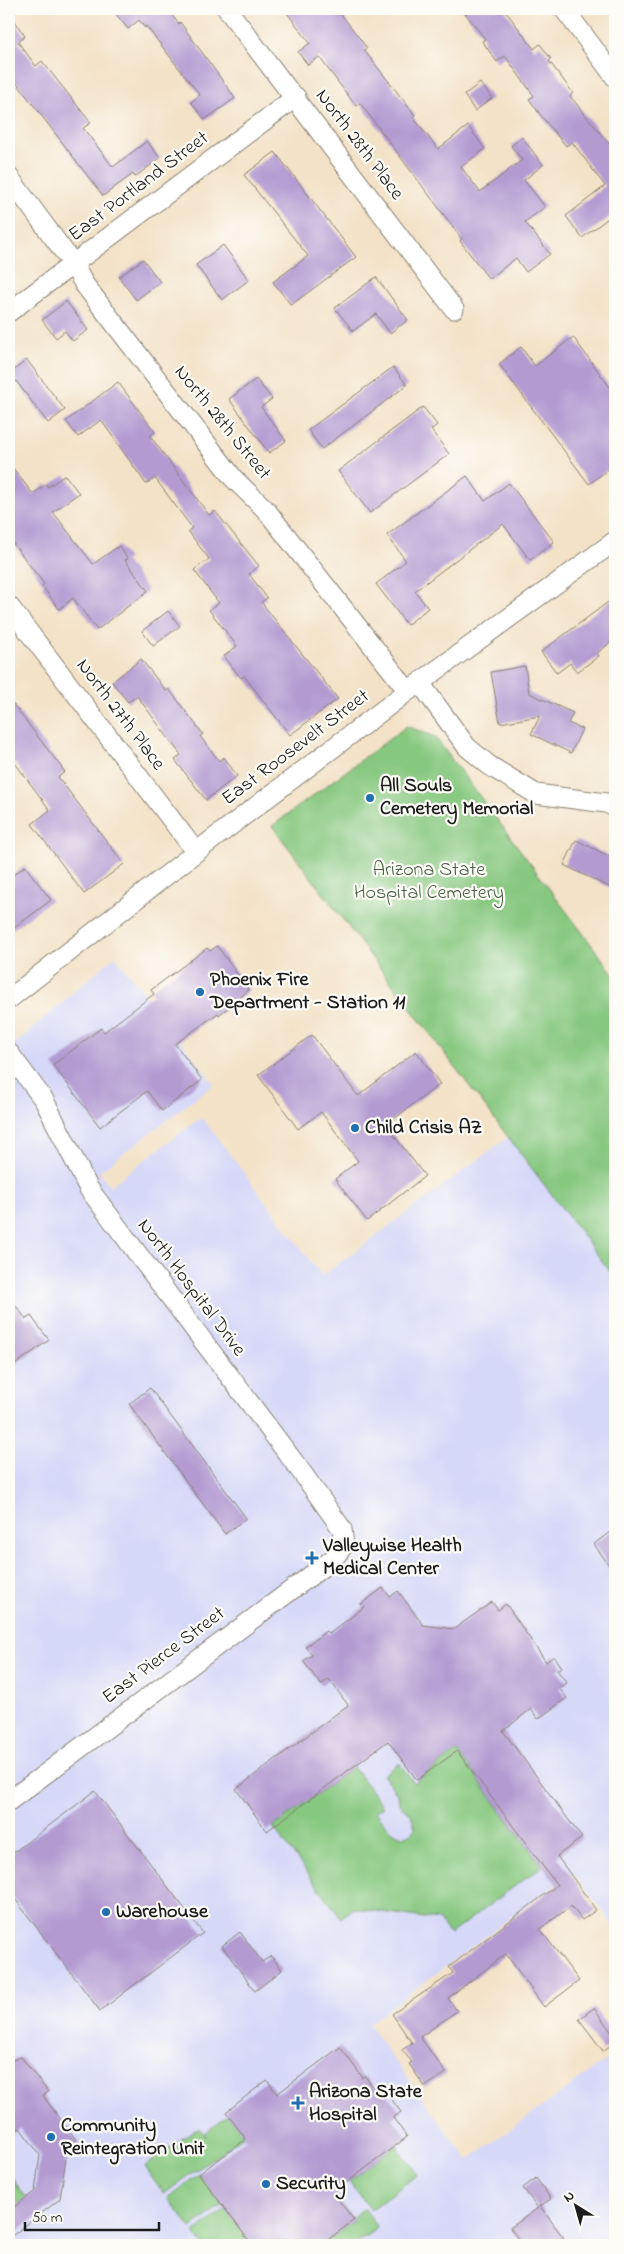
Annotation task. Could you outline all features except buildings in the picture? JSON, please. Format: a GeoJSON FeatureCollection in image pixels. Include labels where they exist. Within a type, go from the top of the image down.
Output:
{"type":"FeatureCollection","features":[{"type":"Feature","properties":{"kind":"street","name":"North 28th Place"},"geometry":{"type":"LineString","coordinates":[[227,9],[296,97],[454,309]]}},
{"type":"Feature","properties":{"kind":"street"},"geometry":{"type":"LineString","coordinates":[[564,9],[615,77]]}},
{"type":"Feature","properties":{"kind":"street","name":"East Portland Street"},"geometry":{"type":"LineString","coordinates":[[9,312],[296,97]]}},
{"type":"Feature","properties":{"kind":"street","name":"North 28th Street"},"geometry":{"type":"LineString","coordinates":[[9,178],[73,264],[84,284],[234,479],[266,510],[414,687],[467,746],[490,766],[536,794],[606,803],[615,807]]}},
{"type":"Feature","properties":{"kind":"street","name":"East Roosevelt Street"},"geometry":{"type":"LineString","coordinates":[[9,999],[196,852],[414,687],[615,541]]}},
{"type":"Feature","properties":{"kind":"street","name":"North 27th Place"},"geometry":{"type":"LineString","coordinates":[[9,606],[196,852]]}},
{"type":"Feature","properties":{"kind":"street","name":"North Hospital Drive"},"geometry":{"type":"LineString","coordinates":[[9,1053],[44,1100],[89,1189],[342,1529],[344,1545]]}},
{"type":"Feature","properties":{"kind":"street","name":"East Pierce Street"},"geometry":{"type":"LineString","coordinates":[[9,1801],[333,1559],[344,1545]]}},
{"type":"Feature","properties":{"kind":"shaded area","name":"Valleywise Health Medical Center"},"geometry":{"type":"Polygon","coordinates":[[[407,726],[435,737],[615,976],[615,1927],[572,1872],[368,2024],[468,2160],[615,2054],[615,2245],[9,2245],[9,1049],[115,956],[214,1084],[99,1172],[110,1186],[198,1120],[203,1119],[322,1276],[507,1138],[407,726]]]}},
{"type":"Feature","properties":{"kind":"green space","name":"Arizona State Hospital Cemetery"},"geometry":{"type":"Polygon","coordinates":[[[407,726],[435,737],[615,976],[615,1278],[272,826],[407,726]]]}},
{"type":"Feature","properties":{"kind":"green space"},"geometry":{"type":"Polygon","coordinates":[[[457,1751],[542,1866],[450,1934],[439,1920],[354,1908],[341,1918],[273,1827],[353,1767],[383,1806],[375,1812],[383,1822],[399,1835],[405,1836],[410,1834],[415,1828],[411,1814],[399,1804],[398,1795],[383,1775],[399,1763],[414,1783],[457,1751]]]}},
{"type":"Feature","properties":{"kind":"green space"},"geometry":{"type":"Polygon","coordinates":[[[228,2115],[244,2135],[164,2194],[144,2167],[195,2129],[200,2129],[206,2137],[204,2133],[228,2115]]]}},
{"type":"Feature","properties":{"kind":"green space"},"geometry":{"type":"Polygon","coordinates":[[[396,2145],[418,2174],[371,2210],[349,2181],[396,2145]]]}},
{"type":"Feature","properties":{"kind":"green space"},"geometry":{"type":"Polygon","coordinates":[[[9,2174],[27,2198],[9,2211],[9,2174]]]}},
{"type":"Feature","properties":{"kind":"green space"},"geometry":{"type":"Polygon","coordinates":[[[199,2174],[222,2205],[191,2228],[168,2198],[199,2174]]]}},
{"type":"Feature","properties":{"kind":"green space"},"geometry":{"type":"Polygon","coordinates":[[[364,2208],[377,2226],[376,2229],[353,2245],[321,2245],[354,2221],[352,2218],[364,2208]]]}},
{"type":"Feature","properties":{"kind":"green space"},"geometry":{"type":"Polygon","coordinates":[[[225,2209],[252,2245],[203,2245],[194,2233],[225,2209]]]}},
{"type":"Feature","properties":{"kind":"place","name":"All Souls Cemetery Memorial"},"geometry":{"type":"Point","coordinates":[370,798]}},
{"type":"Feature","properties":{"kind":"place","name":"Phoenix Fire Department - Station 11"},"geometry":{"type":"Point","coordinates":[200,992]}},
{"type":"Feature","properties":{"kind":"place","name":"Child Crisis AZ"},"geometry":{"type":"Point","coordinates":[355,1128]}},
{"type":"Feature","properties":{"kind":"place","name":"Valleywise Health Medical Center"},"geometry":{"type":"Point","coordinates":[312,1558]}},
{"type":"Feature","properties":{"kind":"place","name":"Warehouse"},"geometry":{"type":"Point","coordinates":[106,1912]}},
{"type":"Feature","properties":{"kind":"place","name":"Arizona State Hospital"},"geometry":{"type":"Point","coordinates":[298,2103]}},
{"type":"Feature","properties":{"kind":"place","name":"Community Reintegration Unit"},"geometry":{"type":"Point","coordinates":[51,2137]}},
{"type":"Feature","properties":{"kind":"place","name":"Security"},"geometry":{"type":"Point","coordinates":[266,2184]}}]}
